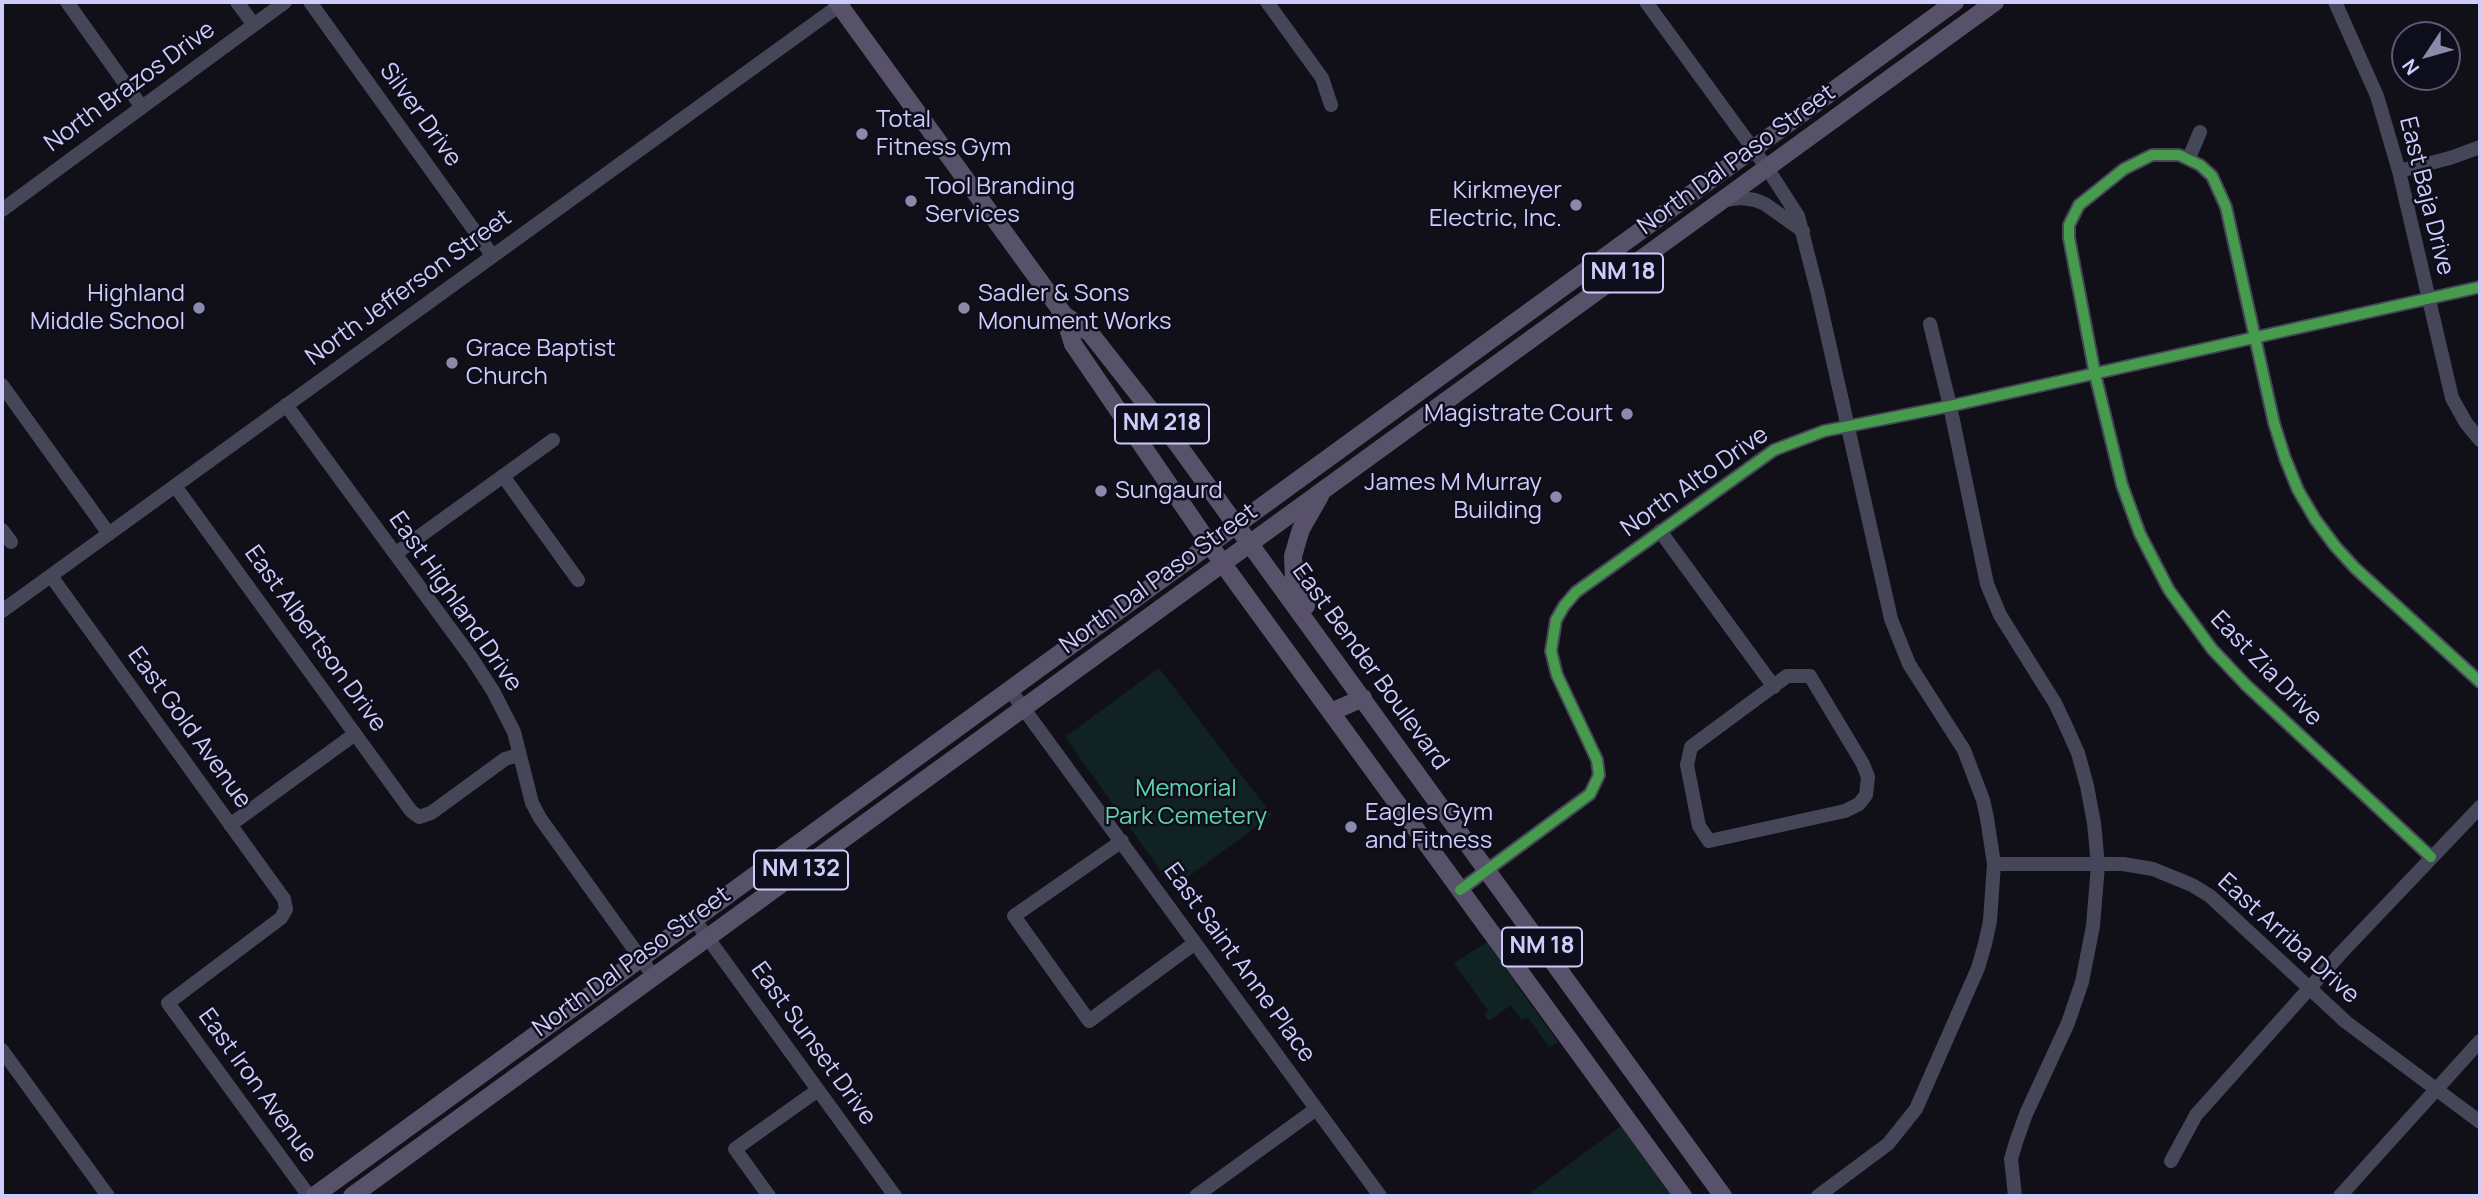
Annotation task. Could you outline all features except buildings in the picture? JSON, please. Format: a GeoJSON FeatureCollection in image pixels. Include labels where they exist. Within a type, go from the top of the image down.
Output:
{"type":"FeatureCollection","features":[{"type":"Feature","properties":{"kind":"main road","name":"North Dal Paso Street"},"geometry":{"type":"LineString","coordinates":[[312,1196],[1955,2]]}},
{"type":"Feature","properties":{"kind":"main road","name":"North Dal Paso Street"},"geometry":{"type":"LineString","coordinates":[[352,1196],[1996,2]]}},
{"type":"Feature","properties":{"kind":"main road","name":"East Bender Boulevard"},"geometry":{"type":"LineString","coordinates":[[840,3],[1064,315],[1073,344],[1223,564],[1683,1196]]}},
{"type":"Feature","properties":{"kind":"main road","name":"East Bender Boulevard"},"geometry":{"type":"LineString","coordinates":[[1064,315],[1090,333],[1178,445],[1723,1196]]}},
{"type":"Feature","properties":{"kind":"main road"},"geometry":{"type":"LineString","coordinates":[[1311,626],[1308,611],[1294,578],[1293,556],[1300,529],[1322,491]]}},
{"type":"Feature","properties":{"kind":"main road"},"geometry":{"type":"LineString","coordinates":[[1331,712],[1363,698]]}},
{"type":"Feature","properties":{"kind":"street"},"geometry":{"type":"LineString","coordinates":[[67,2],[141,106]]}},
{"type":"Feature","properties":{"kind":"street"},"geometry":{"type":"LineString","coordinates":[[237,2],[254,25]]}},
{"type":"Feature","properties":{"kind":"street","name":"North Brazos Drive"},"geometry":{"type":"LineString","coordinates":[[2,210],[285,2]]}},
{"type":"Feature","properties":{"kind":"street","name":"Silver Drive"},"geometry":{"type":"LineString","coordinates":[[310,2],[492,255]]}},
{"type":"Feature","properties":{"kind":"street"},"geometry":{"type":"LineString","coordinates":[[1267,2],[1322,78],[1331,104]]}},
{"type":"Feature","properties":{"kind":"street"},"geometry":{"type":"LineString","coordinates":[[1646,2],[1789,200],[1803,231],[1891,619],[1909,664],[1964,750],[1983,800],[1994,864],[1990,920],[1978,968],[1916,1109],[1888,1144],[1818,1196]]}},
{"type":"Feature","properties":{"kind":"street","name":"East Baja Drive"},"geometry":{"type":"LineString","coordinates":[[2335,2],[2377,96],[2399,171],[2452,398],[2466,423],[2480,440]]}},
{"type":"Feature","properties":{"kind":"street","name":"North Jefferson Street"},"geometry":{"type":"LineString","coordinates":[[2,611],[840,3]]}},
{"type":"Feature","properties":{"kind":"street"},"geometry":{"type":"LineString","coordinates":[[2200,132],[2189,158],[2213,176],[2229,218],[2274,423],[2284,458],[2298,490],[2315,519],[2355,568],[2480,682]]}},
{"type":"Feature","properties":{"kind":"street"},"geometry":{"type":"LineString","coordinates":[[2399,171],[2480,147]]}},
{"type":"Feature","properties":{"kind":"street","name":"East Zia Drive"},"geometry":{"type":"LineString","coordinates":[[2189,158],[2179,155],[2152,155],[2124,169],[2079,205],[2069,225],[2069,238],[2095,374],[2122,485],[2152,560],[2186,616],[2212,649],[2246,685],[2431,857]]}},
{"type":"Feature","properties":{"kind":"street"},"geometry":{"type":"LineString","coordinates":[[1723,200],[1755,200],[1803,231]]}},
{"type":"Feature","properties":{"kind":"street","name":"North Alto Drive"},"geometry":{"type":"LineString","coordinates":[[1460,890],[1590,794],[1599,775],[1598,760],[1557,675],[1551,651],[1556,620],[1564,606],[1576,592],[1774,450],[1789,442],[1846,426],[2095,374],[2480,286]]}},
{"type":"Feature","properties":{"kind":"street"},"geometry":{"type":"LineString","coordinates":[[1930,324],[1987,584],[2000,615],[2055,703],[2078,753],[2087,786],[2098,865],[2092,926],[2082,982],[2068,1023],[2016,1142],[2011,1159],[2015,1196]]}},
{"type":"Feature","properties":{"kind":"street"},"geometry":{"type":"LineString","coordinates":[[2,385],[109,534]]}},
{"type":"Feature","properties":{"kind":"street","name":"East Highland Drive"},"geometry":{"type":"LineString","coordinates":[[286,405],[471,657],[493,691],[514,732],[532,803],[540,818],[654,977]]}},
{"type":"Feature","properties":{"kind":"street"},"geometry":{"type":"LineString","coordinates":[[396,554],[553,440]]}},
{"type":"Feature","properties":{"kind":"street"},"geometry":{"type":"LineString","coordinates":[[503,476],[578,579]]}},
{"type":"Feature","properties":{"kind":"street","name":"East Albertson Drive"},"geometry":{"type":"LineString","coordinates":[[175,486],[411,811],[419,817],[431,813],[505,759],[519,755]]}},
{"type":"Feature","properties":{"kind":"street"},"geometry":{"type":"LineString","coordinates":[[2,530],[11,542]]}},
{"type":"Feature","properties":{"kind":"street"},"geometry":{"type":"LineString","coordinates":[[1660,531],[1774,687]]}},
{"type":"Feature","properties":{"kind":"street","name":"East Gold Avenue"},"geometry":{"type":"LineString","coordinates":[[51,576],[284,899],[286,909],[281,918],[168,1003]]}},
{"type":"Feature","properties":{"kind":"street"},"geometry":{"type":"LineString","coordinates":[[1787,676],[1810,676],[1863,764],[1868,777],[1866,795],[1858,804],[1845,811],[1709,841],[1699,826],[1687,765],[1691,747],[1774,687],[1787,676]]}},
{"type":"Feature","properties":{"kind":"street","name":"East Saint Anne Place"},"geometry":{"type":"LineString","coordinates":[[1010,690],[1380,1196]]}},
{"type":"Feature","properties":{"kind":"street"},"geometry":{"type":"LineString","coordinates":[[230,825],[355,734]]}},
{"type":"Feature","properties":{"kind":"street"},"geometry":{"type":"LineString","coordinates":[[2171,1161],[2196,1115],[2308,989],[2480,807]]}},
{"type":"Feature","properties":{"kind":"street"},"geometry":{"type":"LineString","coordinates":[[1122,841],[1014,916],[1089,1021],[1195,943]]}},
{"type":"Feature","properties":{"kind":"street","name":"East Arriba Drive"},"geometry":{"type":"LineString","coordinates":[[1994,864],[2123,864],[2153,869],[2192,885],[2210,896],[2308,989],[2372,1042],[2480,1122]]}},
{"type":"Feature","properties":{"kind":"street","name":"East Sunset Drive"},"geometry":{"type":"LineString","coordinates":[[694,919],[895,1196]]}},
{"type":"Feature","properties":{"kind":"street","name":"East Iron Avenue"},"geometry":{"type":"LineString","coordinates":[[168,1003],[312,1196]]}},
{"type":"Feature","properties":{"kind":"street"},"geometry":{"type":"LineString","coordinates":[[2340,1196],[2480,1041]]}},
{"type":"Feature","properties":{"kind":"street"},"geometry":{"type":"LineString","coordinates":[[2,1050],[108,1196]]}},
{"type":"Feature","properties":{"kind":"street"},"geometry":{"type":"LineString","coordinates":[[769,1196],[735,1149],[818,1090]]}},
{"type":"Feature","properties":{"kind":"street"},"geometry":{"type":"LineString","coordinates":[[1196,1196],[1316,1109]]}},
{"type":"Feature","properties":{"kind":"green space","name":"Memorial Park Cemetery"},"geometry":{"type":"Polygon","coordinates":[[[1159,668],[1272,815],[1173,888],[1065,737],[1159,668]]]}},
{"type":"Feature","properties":{"kind":"green space"},"geometry":{"type":"Polygon","coordinates":[[[1487,942],[1558,1042],[1549,1047],[1528,1018],[1521,1020],[1511,1005],[1489,1021],[1484,1014],[1488,1011],[1454,963],[1487,942]]]}},
{"type":"Feature","properties":{"kind":"green space"},"geometry":{"type":"Polygon","coordinates":[[[1621,1126],[1672,1196],[1526,1196],[1552,1177],[1621,1126]]]}},
{"type":"Feature","properties":{"kind":"cycle path"},"geometry":{"type":"LineString","coordinates":[[2431,857],[2246,685],[2212,649],[2169,590],[2140,534],[2122,485],[2095,374],[2069,238],[2069,225],[2079,205],[2124,169],[2152,155],[2179,155],[2200,165],[2212,176],[2226,207],[2274,423],[2298,490],[2315,519],[2355,568],[2480,682]]}},
{"type":"Feature","properties":{"kind":"cycle path"},"geometry":{"type":"LineString","coordinates":[[1460,890],[1590,794],[1599,775],[1597,760],[1557,675],[1551,651],[1556,620],[1564,606],[1576,592],[1774,450],[1824,431],[1950,406],[2480,287]]}},
{"type":"Feature","properties":{"kind":"place","name":"Total Fitness Gym"},"geometry":{"type":"Point","coordinates":[862,134]}},
{"type":"Feature","properties":{"kind":"place","name":"Tool Branding Services"},"geometry":{"type":"Point","coordinates":[911,201]}},
{"type":"Feature","properties":{"kind":"place","name":"Kirkmeyer Electric, Inc."},"geometry":{"type":"Point","coordinates":[1576,205]}},
{"type":"Feature","properties":{"kind":"place","name":"Highland Middle School"},"geometry":{"type":"Point","coordinates":[199,308]}},
{"type":"Feature","properties":{"kind":"place","name":"Sadler & Sons Monument Works"},"geometry":{"type":"Point","coordinates":[964,308]}},
{"type":"Feature","properties":{"kind":"place","name":"Grace Baptist Church"},"geometry":{"type":"Point","coordinates":[452,363]}},
{"type":"Feature","properties":{"kind":"place","name":"Magistrate Court"},"geometry":{"type":"Point","coordinates":[1627,414]}},
{"type":"Feature","properties":{"kind":"place","name":"Sungaurd"},"geometry":{"type":"Point","coordinates":[1101,491]}},
{"type":"Feature","properties":{"kind":"place","name":"James M Murray Building"},"geometry":{"type":"Point","coordinates":[1556,497]}},
{"type":"Feature","properties":{"kind":"place","name":"Eagles Gym and Fitness"},"geometry":{"type":"Point","coordinates":[1351,827]}}]}
